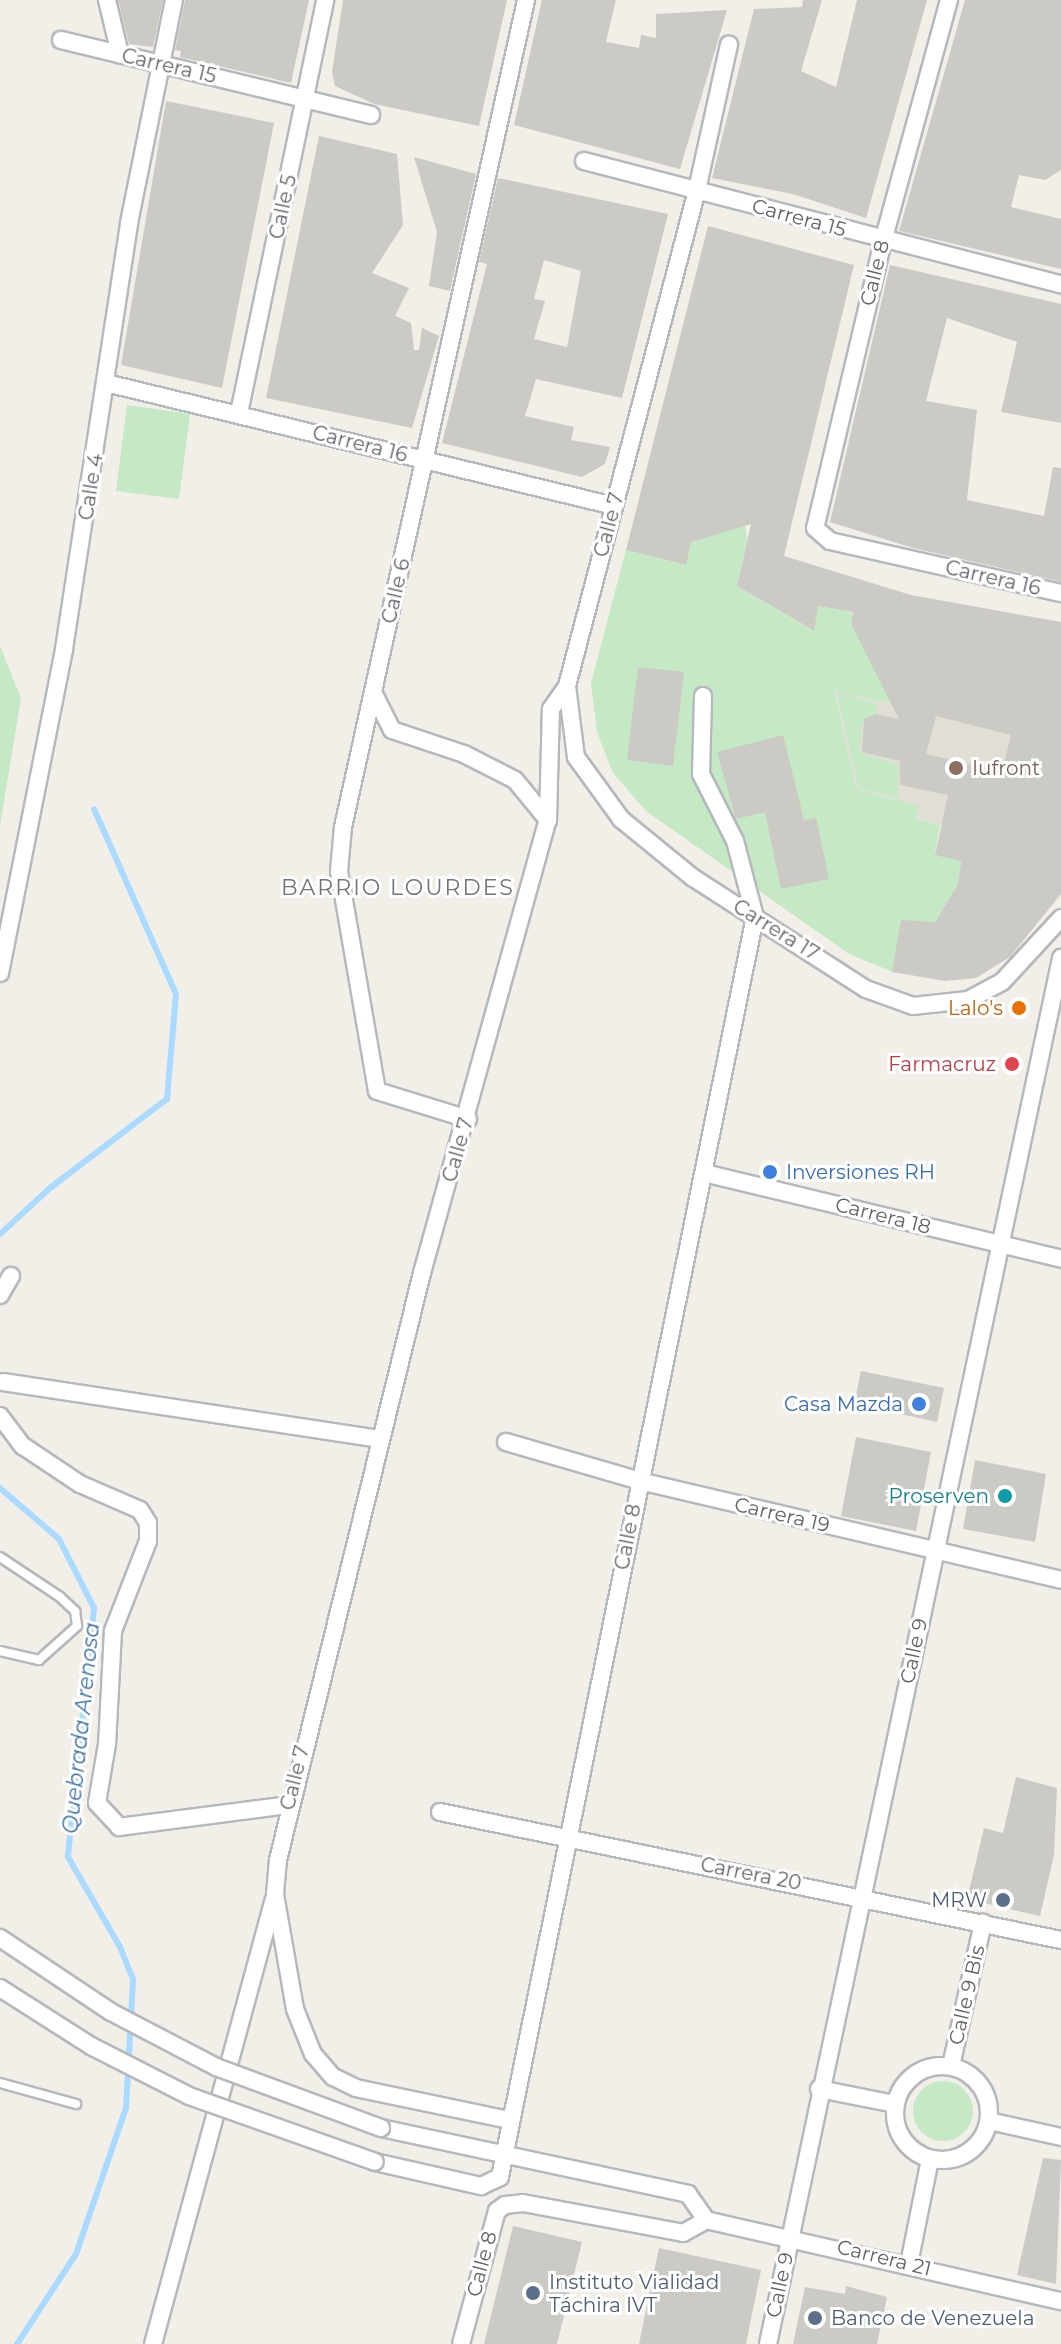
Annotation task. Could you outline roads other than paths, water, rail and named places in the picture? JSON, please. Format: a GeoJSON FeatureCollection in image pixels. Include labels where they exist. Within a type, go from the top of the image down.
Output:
{"type":"FeatureCollection","features":[{"type":"Feature","properties":{"kind":"street"},"geometry":{"type":"LineString","coordinates":[[107,0],[120,54]]}},
{"type":"Feature","properties":{"kind":"street","name":"Calle 4"},"geometry":{"type":"LineString","coordinates":[[0,973],[64,649],[129,223],[174,0]]}},
{"type":"Feature","properties":{"kind":"street","name":"Calle 5"},"geometry":{"type":"LineString","coordinates":[[239,413],[325,0]]}},
{"type":"Feature","properties":{"kind":"street","name":"Calle 6"},"geometry":{"type":"LineString","coordinates":[[468,1119],[377,1091],[339,871],[343,827],[526,0]]}},
{"type":"Feature","properties":{"kind":"street","name":"Calle 8"},"geometry":{"type":"LineString","coordinates":[[830,541],[815,528],[816,509],[883,241],[949,0]]}},
{"type":"Feature","properties":{"kind":"street","name":"Carrera 15"},"geometry":{"type":"LineString","coordinates":[[61,40],[307,96],[371,115]]}},
{"type":"Feature","properties":{"kind":"street","name":"Calle 7"},"geometry":{"type":"LineString","coordinates":[[509,2120],[356,2088],[333,2077],[313,2054],[295,2009],[275,1894],[288,1805],[381,1439],[548,820],[551,709],[567,686],[697,190],[729,44]]}},
{"type":"Feature","properties":{"kind":"street","name":"Carrera 15"},"geometry":{"type":"LineString","coordinates":[[584,161],[883,241],[1061,284]]}},
{"type":"Feature","properties":{"kind":"street","name":"Carrera 16"},"geometry":{"type":"LineString","coordinates":[[106,383],[614,506]]}},
{"type":"Feature","properties":{"kind":"street","name":"Carrera 16"},"geometry":{"type":"LineString","coordinates":[[830,541],[1061,593]]}},
{"type":"Feature","properties":{"kind":"street","name":"Carrera 17"},"geometry":{"type":"LineString","coordinates":[[567,686],[576,757],[604,801],[692,877],[866,989],[913,1006],[968,1000],[1002,982],[1061,918]]}},
{"type":"Feature","properties":{"kind":"street"},"geometry":{"type":"LineString","coordinates":[[373,691],[392,730],[464,754],[515,780],[548,820]]}},
{"type":"Feature","properties":{"kind":"street"},"geometry":{"type":"LineString","coordinates":[[703,696],[701,774],[735,841],[755,917]]}},
{"type":"Feature","properties":{"kind":"street","name":"Calle 8"},"geometry":{"type":"LineString","coordinates":[[503,2157],[755,917]]}},
{"type":"Feature","properties":{"kind":"street","name":"Calle 9"},"geometry":{"type":"LineString","coordinates":[[768,2344],[819,2089],[1061,958]]}},
{"type":"Feature","properties":{"kind":"street","name":"Carrera 18"},"geometry":{"type":"LineString","coordinates":[[704,1173],[1061,1259]]}},
{"type":"Feature","properties":{"kind":"street"},"geometry":{"type":"LineString","coordinates":[[0,1295],[11,1276]]}},
{"type":"Feature","properties":{"kind":"street"},"geometry":{"type":"LineString","coordinates":[[3,1382],[381,1439]]}},
{"type":"Feature","properties":{"kind":"street"},"geometry":{"type":"LineString","coordinates":[[0,1416],[23,1446],[80,1484],[140,1510],[148,1523],[148,1541],[113,1631],[107,1744],[97,1803],[119,1827],[288,1805]]}},
{"type":"Feature","properties":{"kind":"street","name":"Carrera 19"},"geometry":{"type":"LineString","coordinates":[[506,1442],[640,1481],[1061,1580]]}},
{"type":"Feature","properties":{"kind":"street","name":"Carrera 20"},"geometry":{"type":"LineString","coordinates":[[440,1812],[861,1896],[1061,1940]]}},
{"type":"Feature","properties":{"kind":"street"},"geometry":{"type":"LineString","coordinates":[[153,2344],[275,1894]]}},
{"type":"Feature","properties":{"kind":"street","name":"Calle 9 Bis"},"geometry":{"type":"LineString","coordinates":[[951,2066],[983,1923]]}},
{"type":"Feature","properties":{"kind":"street"},"geometry":{"type":"LineString","coordinates":[[0,1938],[111,2012],[216,2067],[381,2128],[503,2157],[688,2194],[706,2220]]}},
{"type":"Feature","properties":{"kind":"street"},"geometry":{"type":"LineString","coordinates":[[0,1988],[91,2046],[189,2096],[375,2162],[481,2186],[500,2177],[503,2157]]}},
{"type":"Feature","properties":{"kind":"street"},"geometry":{"type":"LineString","coordinates":[[951,2066],[981,2086],[989,2121],[984,2136],[961,2157],[930,2159],[917,2154],[898,2132],[895,2104],[916,2073],[951,2066]]}},
{"type":"Feature","properties":{"kind":"street"},"geometry":{"type":"LineString","coordinates":[[819,2089],[895,2104]]}},
{"type":"Feature","properties":{"kind":"street"},"geometry":{"type":"LineString","coordinates":[[989,2121],[1061,2137]]}},
{"type":"Feature","properties":{"kind":"street"},"geometry":{"type":"LineString","coordinates":[[909,2264],[930,2159]]}},
{"type":"Feature","properties":{"kind":"street"},"geometry":{"type":"LineString","coordinates":[[481,2186],[497,2211]]}},
{"type":"Feature","properties":{"kind":"street","name":"Calle 8"},"geometry":{"type":"LineString","coordinates":[[461,2344],[497,2211],[523,2203]]}},
{"type":"Feature","properties":{"kind":"street","name":"Carrera 21"},"geometry":{"type":"LineString","coordinates":[[523,2203],[683,2233],[706,2220],[790,2235],[1061,2301]]}},
{"type":"Feature","properties":{"kind":"lane"},"geometry":{"type":"LineString","coordinates":[[0,1557],[60,1597],[75,1611],[77,1626],[39,1660],[0,1651]]}},
{"type":"Feature","properties":{"kind":"lane"},"geometry":{"type":"LineString","coordinates":[[0,2083],[76,2104]]}},
{"type":"Feature","properties":{"kind":"waterway","name":"Quebrada Arenosa"},"geometry":{"type":"LineString","coordinates":[[0,1234],[50,1188],[167,1099],[176,994],[94,809]]}},
{"type":"Feature","properties":{"kind":"waterway","name":"Quebrada Arenosa"},"geometry":{"type":"LineString","coordinates":[[0,1488],[59,1539],[94,1608],[68,1857],[120,1947],[133,1980],[126,2108],[76,2254],[17,2344]]}},
{"type":"Feature","properties":{"kind":"place","name":"Iufront"},"geometry":{"type":"Point","coordinates":[956,768]}},
{"type":"Feature","properties":{"kind":"place","name":"Lalo's"},"geometry":{"type":"Point","coordinates":[1019,1008]}},
{"type":"Feature","properties":{"kind":"place","name":"Farmacruz"},"geometry":{"type":"Point","coordinates":[1012,1064]}},
{"type":"Feature","properties":{"kind":"place","name":"Inversiones RH"},"geometry":{"type":"Point","coordinates":[770,1172]}},
{"type":"Feature","properties":{"kind":"place","name":"Casa Mazda"},"geometry":{"type":"Point","coordinates":[919,1404]}},
{"type":"Feature","properties":{"kind":"place","name":"Proserven"},"geometry":{"type":"Point","coordinates":[1005,1496]}},
{"type":"Feature","properties":{"kind":"place","name":"MRW"},"geometry":{"type":"Point","coordinates":[1003,1900]}},
{"type":"Feature","properties":{"kind":"place","name":"Instituto Vialidad Táchira IVT"},"geometry":{"type":"Point","coordinates":[533,2293]}},
{"type":"Feature","properties":{"kind":"place","name":"Banco de Venezuela"},"geometry":{"type":"Point","coordinates":[815,2318]}},
{"type":"Feature","properties":{"kind":"district","name":"BARRIO LOURDES"},"geometry":{"type":"Point","coordinates":[398,888]}}]}
